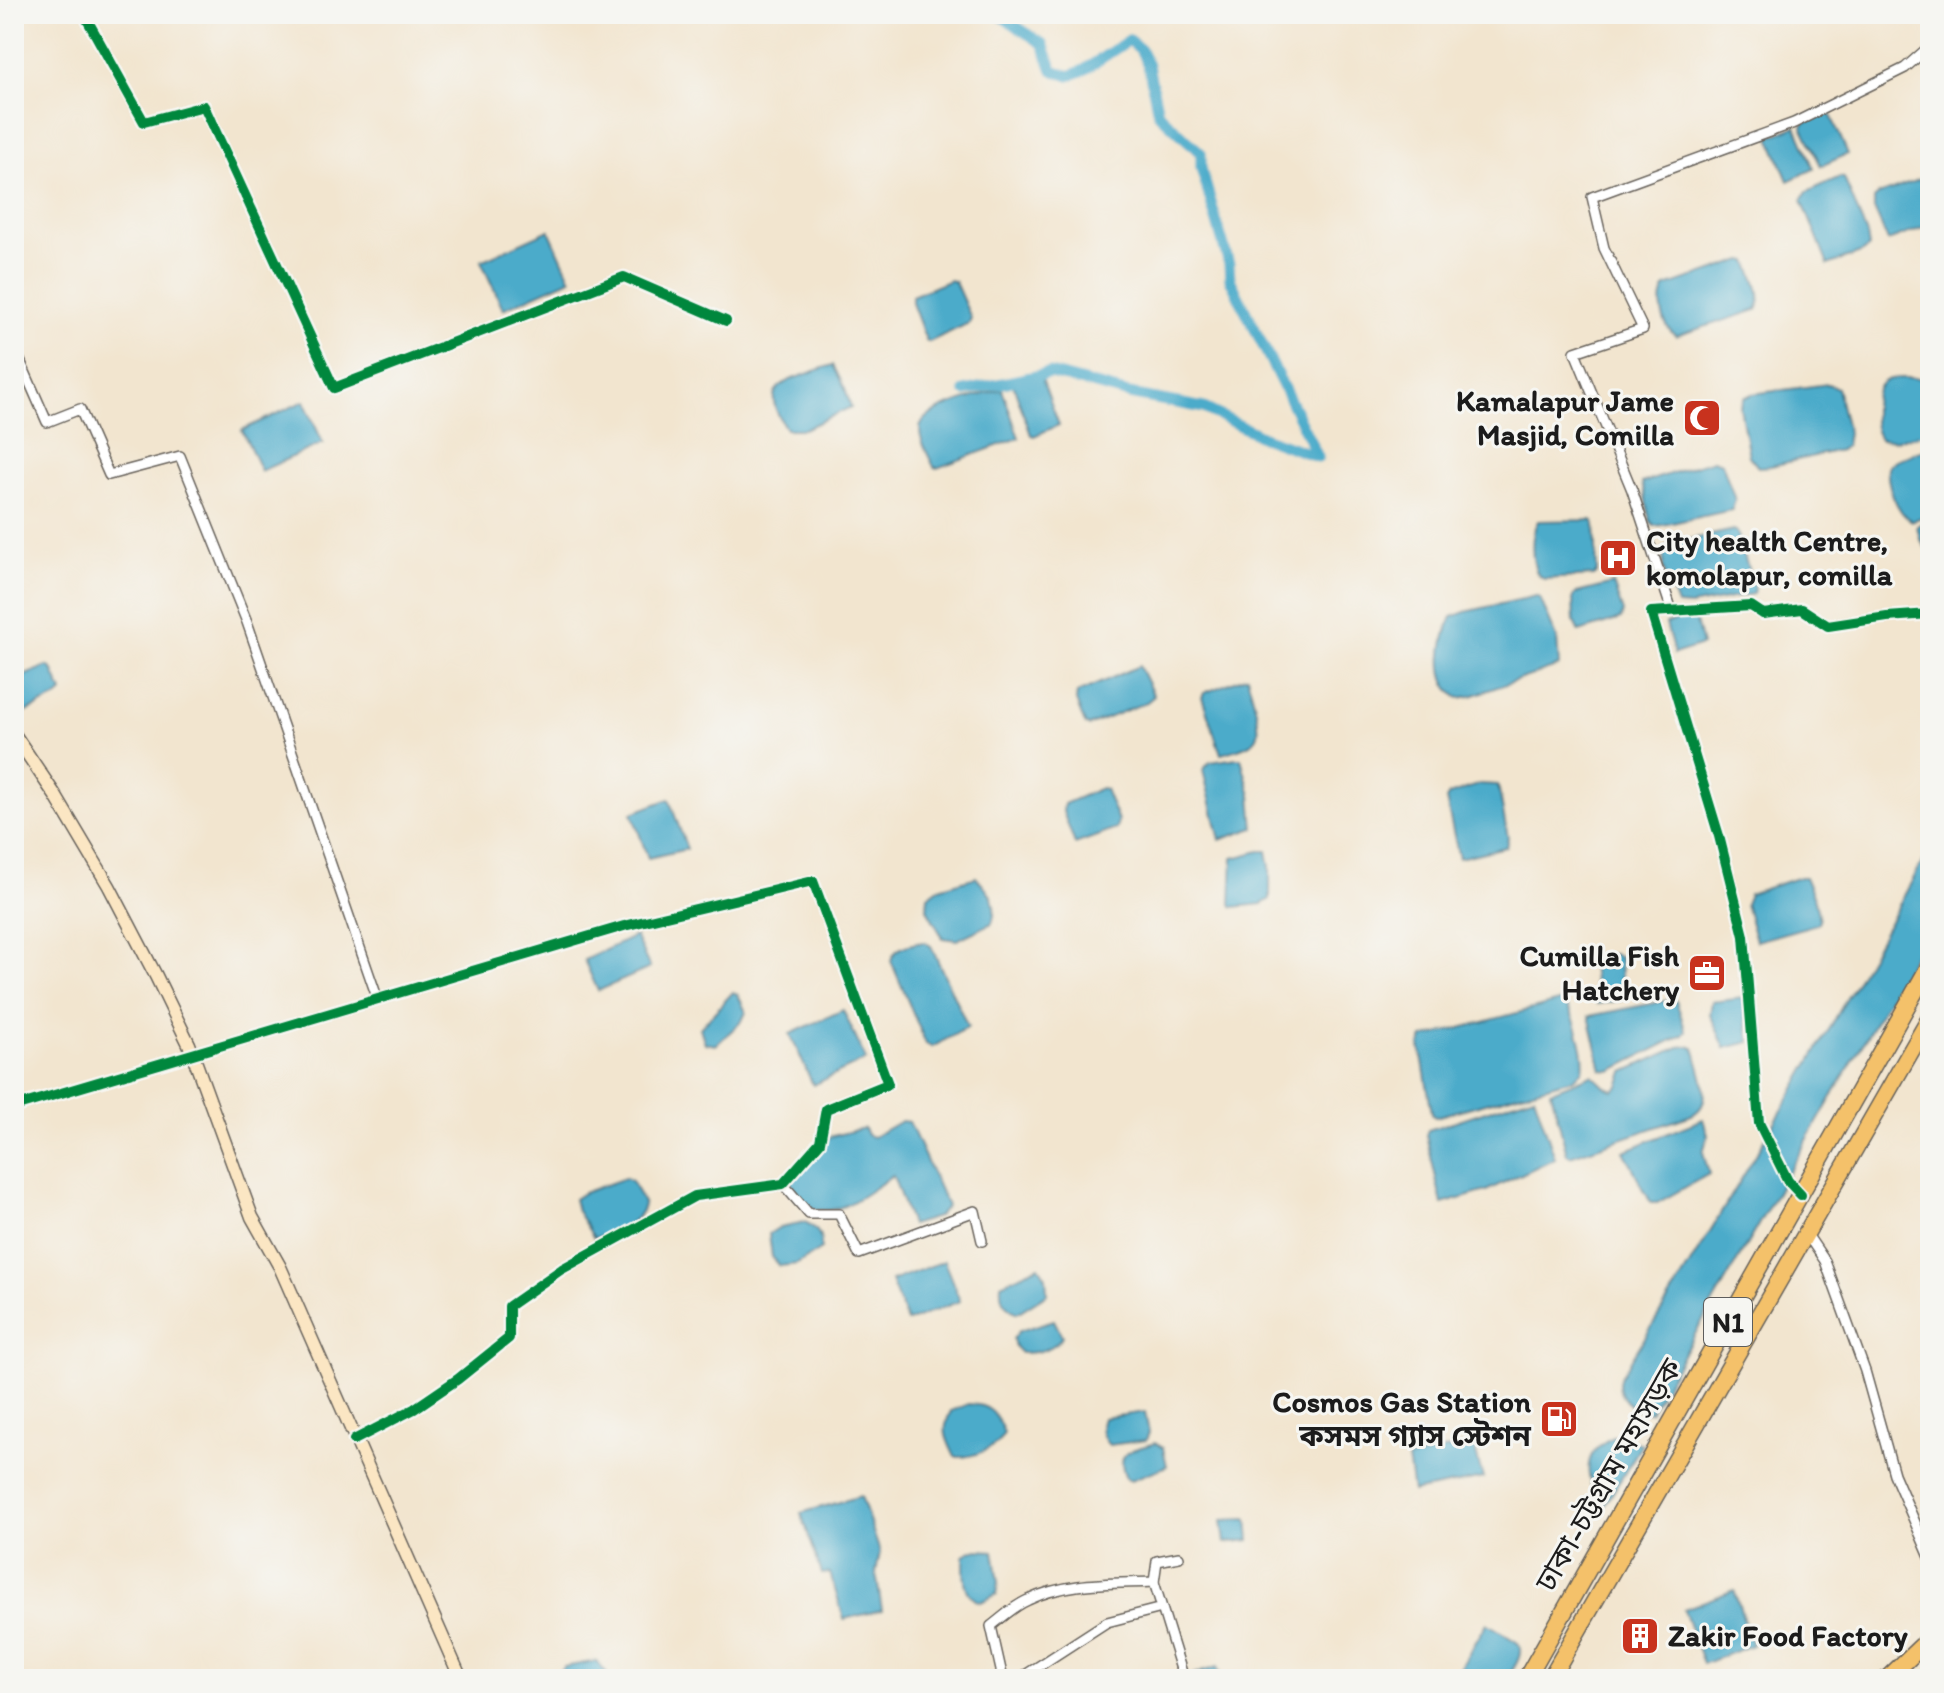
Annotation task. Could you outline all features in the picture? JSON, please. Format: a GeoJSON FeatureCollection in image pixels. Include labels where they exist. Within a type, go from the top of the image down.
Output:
{"type":"FeatureCollection","features":[{"type":"Feature","properties":{"kind":"highway","name":"ঢাকা-চট্টগ্রাম মহাসড়ক"},"geometry":{"type":"LineString","coordinates":[[1526,1679],[1930,965]]}},
{"type":"Feature","properties":{"kind":"highway","name":"ঢাকা-চট্টগ্রাম মহাসড়ক"},"geometry":{"type":"LineString","coordinates":[[1550,1679],[1930,1018]]}},
{"type":"Feature","properties":{"kind":"highway"},"geometry":{"type":"LineString","coordinates":[[1887,1679],[1930,1638]]}},
{"type":"Feature","properties":{"kind":"main road"},"geometry":{"type":"LineString","coordinates":[[14,734],[55,795],[109,886],[156,976],[193,1055],[252,1217],[280,1267],[461,1679]]}},
{"type":"Feature","properties":{"kind":"street"},"geometry":{"type":"LineString","coordinates":[[84,14],[144,122],[204,106],[334,388],[624,277],[726,321]]}},
{"type":"Feature","properties":{"kind":"street"},"geometry":{"type":"LineString","coordinates":[[1672,611],[1632,490],[1575,352],[1643,329],[1604,248],[1592,197],[1794,123],[1905,68],[1930,46]]}},
{"type":"Feature","properties":{"kind":"street"},"geometry":{"type":"LineString","coordinates":[[14,347],[47,422],[80,409],[109,475],[180,456],[247,622],[378,1000]]}},
{"type":"Feature","properties":{"kind":"street"},"geometry":{"type":"LineString","coordinates":[[1801,1195],[1788,1181],[1759,1123],[1744,936],[1719,836],[1651,612],[1751,606],[1763,614],[1802,609],[1828,626],[1930,614]]}},
{"type":"Feature","properties":{"kind":"street"},"geometry":{"type":"LineString","coordinates":[[14,1107],[624,926],[813,881],[888,1084],[826,1109],[820,1142],[783,1184],[695,1196],[562,1269],[509,1306],[509,1338],[414,1409],[354,1440]]}},
{"type":"Feature","properties":{"kind":"street"},"geometry":{"type":"LineString","coordinates":[[783,1184],[809,1214],[839,1214],[859,1254],[975,1211],[982,1241]]}},
{"type":"Feature","properties":{"kind":"street"},"geometry":{"type":"LineString","coordinates":[[1806,1233],[1825,1261],[1865,1371],[1894,1474],[1930,1557]]}},
{"type":"Feature","properties":{"kind":"street"},"geometry":{"type":"LineString","coordinates":[[1179,1557],[1157,1561],[1154,1582],[1184,1679]]}},
{"type":"Feature","properties":{"kind":"street"},"geometry":{"type":"LineString","coordinates":[[1003,1679],[991,1626],[1015,1607],[1057,1589],[1103,1582],[1154,1582]]}},
{"type":"Feature","properties":{"kind":"street"},"geometry":{"type":"LineString","coordinates":[[1019,1679],[1107,1622],[1162,1608]]}},
{"type":"Feature","properties":{"kind":"water"},"geometry":{"type":"Polygon","coordinates":[[[1829,111],[1848,154],[1821,166],[1802,126],[1829,111]]]}},
{"type":"Feature","properties":{"kind":"water"},"geometry":{"type":"Polygon","coordinates":[[[1796,126],[1814,169],[1788,181],[1770,137],[1796,126]]]}},
{"type":"Feature","properties":{"kind":"water"},"geometry":{"type":"Polygon","coordinates":[[[1929,176],[1930,225],[1888,241],[1874,209],[1874,199],[1929,176]]]}},
{"type":"Feature","properties":{"kind":"water"},"geometry":{"type":"Polygon","coordinates":[[[1844,178],[1869,247],[1828,265],[1802,200],[1807,192],[1844,178]]]}},
{"type":"Feature","properties":{"kind":"water"},"geometry":{"type":"Polygon","coordinates":[[[549,230],[571,279],[503,309],[481,261],[549,230]]]}},
{"type":"Feature","properties":{"kind":"water"},"geometry":{"type":"Polygon","coordinates":[[[1743,260],[1748,261],[1757,286],[1760,299],[1757,310],[1676,336],[1671,332],[1661,306],[1666,287],[1743,260]]]}},
{"type":"Feature","properties":{"kind":"water"},"geometry":{"type":"Polygon","coordinates":[[[950,280],[955,282],[971,318],[969,323],[929,342],[912,303],[912,296],[950,280]]]}},
{"type":"Feature","properties":{"kind":"water"},"geometry":{"type":"Polygon","coordinates":[[[833,365],[851,407],[804,429],[786,429],[774,403],[776,390],[790,380],[833,365]]]}},
{"type":"Feature","properties":{"kind":"water"},"geometry":{"type":"Polygon","coordinates":[[[1041,376],[1059,425],[1034,436],[1014,387],[1015,383],[1041,376]]]}},
{"type":"Feature","properties":{"kind":"water"},"geometry":{"type":"Polygon","coordinates":[[[1930,378],[1930,433],[1895,440],[1880,439],[1874,417],[1875,396],[1879,387],[1890,379],[1930,378]]]}},
{"type":"Feature","properties":{"kind":"water"},"geometry":{"type":"Polygon","coordinates":[[[1828,384],[1837,388],[1848,433],[1846,445],[1840,450],[1758,467],[1749,456],[1740,407],[1744,398],[1752,394],[1828,384]]]}},
{"type":"Feature","properties":{"kind":"water"},"geometry":{"type":"Polygon","coordinates":[[[1002,389],[1019,438],[934,467],[921,440],[922,423],[940,409],[1002,389]]]}},
{"type":"Feature","properties":{"kind":"water"},"geometry":{"type":"Polygon","coordinates":[[[304,401],[323,443],[261,471],[242,430],[304,401]]]}},
{"type":"Feature","properties":{"kind":"water"},"geometry":{"type":"Polygon","coordinates":[[[1930,447],[1930,514],[1912,521],[1902,512],[1894,497],[1888,467],[1896,460],[1930,447]]]}},
{"type":"Feature","properties":{"kind":"water"},"geometry":{"type":"Polygon","coordinates":[[[1713,460],[1722,463],[1735,500],[1732,510],[1655,526],[1650,521],[1642,483],[1713,460]]]}},
{"type":"Feature","properties":{"kind":"water"},"geometry":{"type":"Polygon","coordinates":[[[1930,519],[1930,554],[1920,539],[1917,526],[1930,519]]]}},
{"type":"Feature","properties":{"kind":"water"},"geometry":{"type":"Polygon","coordinates":[[[1593,520],[1597,573],[1593,576],[1544,579],[1538,575],[1532,548],[1538,521],[1593,520]]]}},
{"type":"Feature","properties":{"kind":"water"},"geometry":{"type":"Polygon","coordinates":[[[1734,530],[1754,588],[1753,594],[1690,606],[1677,605],[1663,568],[1664,548],[1669,544],[1734,530]]]}},
{"type":"Feature","properties":{"kind":"water"},"geometry":{"type":"Polygon","coordinates":[[[1613,584],[1623,612],[1621,619],[1579,632],[1574,622],[1573,597],[1577,593],[1613,584]]]}},
{"type":"Feature","properties":{"kind":"water"},"geometry":{"type":"Polygon","coordinates":[[[1536,596],[1540,598],[1557,638],[1559,666],[1459,698],[1451,691],[1442,671],[1445,637],[1452,617],[1536,596]]]}},
{"type":"Feature","properties":{"kind":"water"},"geometry":{"type":"Polygon","coordinates":[[[1692,615],[1702,645],[1674,654],[1666,624],[1692,615]]]}},
{"type":"Feature","properties":{"kind":"water"},"geometry":{"type":"Polygon","coordinates":[[[47,666],[52,669],[62,692],[58,697],[20,715],[14,709],[14,680],[47,666]]]}},
{"type":"Feature","properties":{"kind":"water"},"geometry":{"type":"Polygon","coordinates":[[[1139,666],[1154,696],[1147,702],[1088,726],[1085,724],[1076,701],[1077,693],[1139,666]]]}},
{"type":"Feature","properties":{"kind":"water"},"geometry":{"type":"Polygon","coordinates":[[[1247,676],[1258,734],[1249,744],[1221,754],[1202,697],[1204,693],[1247,676]]]}},
{"type":"Feature","properties":{"kind":"water"},"geometry":{"type":"Polygon","coordinates":[[[1241,758],[1251,795],[1254,828],[1220,840],[1203,770],[1210,762],[1241,758]]]}},
{"type":"Feature","properties":{"kind":"water"},"geometry":{"type":"Polygon","coordinates":[[[1480,784],[1498,785],[1508,838],[1506,847],[1459,858],[1446,800],[1449,795],[1480,784]]]}},
{"type":"Feature","properties":{"kind":"water"},"geometry":{"type":"Polygon","coordinates":[[[1105,789],[1118,821],[1116,829],[1075,844],[1063,812],[1064,804],[1105,789]]]}},
{"type":"Feature","properties":{"kind":"water"},"geometry":{"type":"Polygon","coordinates":[[[669,799],[687,849],[648,858],[632,813],[669,799]]]}},
{"type":"Feature","properties":{"kind":"water"},"geometry":{"type":"Polygon","coordinates":[[[1930,848],[1930,927],[1650,1412],[1637,1409],[1623,1397],[1620,1378],[1779,1116],[1930,848]]]}},
{"type":"Feature","properties":{"kind":"water"},"geometry":{"type":"Polygon","coordinates":[[[1267,851],[1270,899],[1262,904],[1233,907],[1233,858],[1267,851]]]}},
{"type":"Feature","properties":{"kind":"water"},"geometry":{"type":"Polygon","coordinates":[[[976,877],[992,898],[992,923],[957,940],[943,938],[927,909],[928,896],[939,888],[976,877]]]}},
{"type":"Feature","properties":{"kind":"water"},"geometry":{"type":"Polygon","coordinates":[[[1805,877],[1815,900],[1817,924],[1756,941],[1745,904],[1749,894],[1805,877]]]}},
{"type":"Feature","properties":{"kind":"water"},"geometry":{"type":"Polygon","coordinates":[[[635,936],[650,968],[598,991],[584,960],[635,936]]]}},
{"type":"Feature","properties":{"kind":"water"},"geometry":{"type":"Polygon","coordinates":[[[924,942],[931,946],[968,1027],[932,1047],[926,1044],[891,961],[899,949],[924,942]]]}},
{"type":"Feature","properties":{"kind":"water"},"geometry":{"type":"Polygon","coordinates":[[[1614,954],[1620,957],[1622,1000],[1597,1004],[1591,958],[1594,955],[1614,954]]]}},
{"type":"Feature","properties":{"kind":"water"},"geometry":{"type":"Polygon","coordinates":[[[733,992],[738,995],[746,1012],[742,1021],[716,1045],[705,1043],[700,1028],[733,992]]]}},
{"type":"Feature","properties":{"kind":"water"},"geometry":{"type":"Polygon","coordinates":[[[1743,998],[1750,1042],[1725,1048],[1710,1014],[1712,1002],[1743,998]]]}},
{"type":"Feature","properties":{"kind":"water"},"geometry":{"type":"Polygon","coordinates":[[[1562,1001],[1571,1014],[1578,1034],[1583,1071],[1572,1079],[1435,1117],[1420,1045],[1423,1038],[1562,1001]]]}},
{"type":"Feature","properties":{"kind":"water"},"geometry":{"type":"Polygon","coordinates":[[[1676,1001],[1686,1031],[1683,1035],[1611,1071],[1602,1070],[1589,1016],[1676,1001]]]}},
{"type":"Feature","properties":{"kind":"water"},"geometry":{"type":"Polygon","coordinates":[[[843,1010],[866,1060],[813,1085],[790,1034],[843,1010]]]}},
{"type":"Feature","properties":{"kind":"water"},"geometry":{"type":"Polygon","coordinates":[[[1679,1047],[1694,1048],[1704,1090],[1702,1105],[1697,1111],[1570,1156],[1567,1154],[1551,1091],[1592,1075],[1613,1090],[1619,1086],[1624,1072],[1679,1047]]]}},
{"type":"Feature","properties":{"kind":"water"},"geometry":{"type":"Polygon","coordinates":[[[1534,1095],[1555,1158],[1486,1191],[1442,1204],[1426,1135],[1428,1130],[1534,1095]]]}},
{"type":"Feature","properties":{"kind":"water"},"geometry":{"type":"Polygon","coordinates":[[[1703,1119],[1708,1135],[1703,1152],[1709,1174],[1657,1203],[1651,1203],[1624,1151],[1703,1119]]]}},
{"type":"Feature","properties":{"kind":"water"},"geometry":{"type":"Polygon","coordinates":[[[901,1121],[909,1122],[947,1206],[937,1217],[911,1225],[893,1176],[854,1201],[832,1210],[808,1205],[790,1182],[829,1137],[864,1128],[867,1135],[873,1137],[901,1121]]]}},
{"type":"Feature","properties":{"kind":"water"},"geometry":{"type":"Polygon","coordinates":[[[625,1178],[632,1181],[644,1205],[641,1211],[624,1227],[594,1238],[577,1211],[574,1199],[625,1178]]]}},
{"type":"Feature","properties":{"kind":"water"},"geometry":{"type":"Polygon","coordinates":[[[805,1222],[818,1232],[821,1249],[797,1264],[780,1266],[772,1257],[769,1234],[780,1227],[805,1222]]]}},
{"type":"Feature","properties":{"kind":"water"},"geometry":{"type":"Polygon","coordinates":[[[944,1261],[960,1301],[907,1322],[891,1281],[944,1261]]]}},
{"type":"Feature","properties":{"kind":"water"},"geometry":{"type":"Polygon","coordinates":[[[1039,1266],[1046,1277],[1047,1294],[1017,1313],[1003,1302],[1001,1284],[1039,1266]]]}},
{"type":"Feature","properties":{"kind":"water"},"geometry":{"type":"Polygon","coordinates":[[[1054,1320],[1062,1336],[1054,1345],[1027,1353],[1021,1353],[1015,1347],[1013,1339],[1019,1331],[1054,1320]]]}},
{"type":"Feature","properties":{"kind":"water"},"geometry":{"type":"Polygon","coordinates":[[[968,1404],[992,1411],[1004,1433],[995,1444],[983,1451],[955,1457],[947,1439],[946,1424],[951,1411],[968,1404]]]}},
{"type":"Feature","properties":{"kind":"water"},"geometry":{"type":"Polygon","coordinates":[[[1145,1412],[1149,1433],[1146,1440],[1109,1445],[1101,1429],[1103,1418],[1145,1412]]]}},
{"type":"Feature","properties":{"kind":"water"},"geometry":{"type":"Polygon","coordinates":[[[1615,1436],[1642,1444],[1601,1512],[1588,1469],[1594,1451],[1615,1436]]]}},
{"type":"Feature","properties":{"kind":"water"},"geometry":{"type":"Polygon","coordinates":[[[1155,1443],[1163,1448],[1167,1466],[1131,1480],[1126,1478],[1122,1461],[1124,1456],[1155,1443]]]}},
{"type":"Feature","properties":{"kind":"water"},"geometry":{"type":"Polygon","coordinates":[[[1473,1443],[1483,1478],[1413,1492],[1408,1459],[1473,1443]]]}},
{"type":"Feature","properties":{"kind":"water"},"geometry":{"type":"Polygon","coordinates":[[[861,1496],[880,1552],[876,1573],[882,1610],[844,1619],[830,1573],[822,1574],[801,1513],[861,1496]]]}},
{"type":"Feature","properties":{"kind":"water"},"geometry":{"type":"Polygon","coordinates":[[[1248,1519],[1250,1540],[1225,1543],[1222,1520],[1248,1519]]]}},
{"type":"Feature","properties":{"kind":"water"},"geometry":{"type":"Polygon","coordinates":[[[979,1550],[994,1551],[999,1582],[997,1594],[981,1602],[967,1590],[964,1570],[964,1556],[979,1550]]]}},
{"type":"Feature","properties":{"kind":"water"},"geometry":{"type":"Polygon","coordinates":[[[1734,1590],[1752,1645],[1703,1664],[1684,1609],[1734,1590]]]}},
{"type":"Feature","properties":{"kind":"water"},"geometry":{"type":"Polygon","coordinates":[[[1487,1623],[1518,1643],[1520,1652],[1515,1666],[1507,1679],[1454,1679],[1487,1623]]]}},
{"type":"Feature","properties":{"kind":"water"},"geometry":{"type":"Polygon","coordinates":[[[596,1661],[611,1679],[551,1679],[564,1667],[596,1661]]]}},
{"type":"Feature","properties":{"kind":"water"},"geometry":{"type":"Polygon","coordinates":[[[1217,1667],[1222,1679],[1191,1679],[1192,1675],[1217,1667]]]}},
{"type":"Feature","properties":{"kind":"waterway"},"geometry":{"type":"LineString","coordinates":[[965,391],[1050,373],[1129,394],[1204,408],[1263,437],[1318,457],[1230,279],[1229,264],[1201,168],[1201,153],[1158,113],[1148,65],[1140,49],[1129,40],[1084,70],[1069,76],[1053,70],[1043,44],[998,14]]}},
{"type":"Feature","properties":{"kind":"cycle path"},"geometry":{"type":"LineString","coordinates":[[84,14],[144,122],[204,106],[334,388],[624,277],[726,321]]}},
{"type":"Feature","properties":{"kind":"cycle path"},"geometry":{"type":"LineString","coordinates":[[1801,1195],[1788,1181],[1759,1123],[1744,936],[1719,836],[1651,612],[1751,606],[1763,614],[1802,609],[1828,626],[1930,614]]}},
{"type":"Feature","properties":{"kind":"cycle path"},"geometry":{"type":"LineString","coordinates":[[14,1107],[624,926],[813,881],[888,1084],[826,1109],[820,1142],[783,1184],[695,1196],[562,1269],[509,1306],[509,1338],[414,1409],[354,1440]]}},
{"type":"Feature","properties":{"kind":"place","name":"Kamalapur Jame Masjid, Comilla"},"geometry":{"type":"Point","coordinates":[1702,418]}},
{"type":"Feature","properties":{"kind":"place","name":"City health Centre, komolapur, comilla"},"geometry":{"type":"Point","coordinates":[1618,558]}},
{"type":"Feature","properties":{"kind":"place","name":"Cumilla Fish Hatchery"},"geometry":{"type":"Point","coordinates":[1707,973]}},
{"type":"Feature","properties":{"kind":"place","name":"Cosmos Gas Station কসমস গ্যাস স্টেশন"},"geometry":{"type":"Point","coordinates":[1559,1419]}},
{"type":"Feature","properties":{"kind":"place","name":"Zakir Food Factory"},"geometry":{"type":"Point","coordinates":[1640,1636]}}]}
